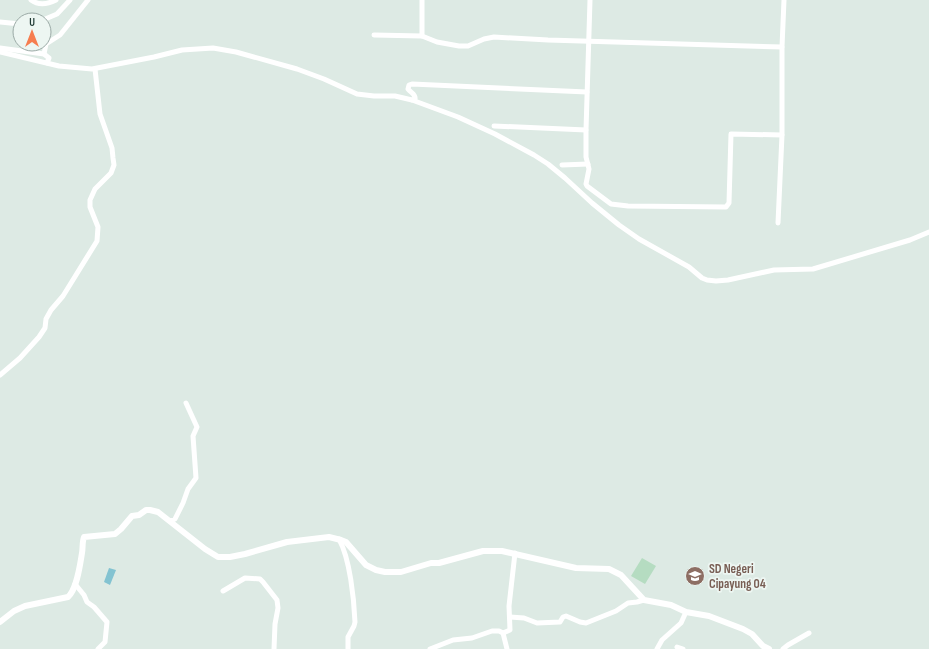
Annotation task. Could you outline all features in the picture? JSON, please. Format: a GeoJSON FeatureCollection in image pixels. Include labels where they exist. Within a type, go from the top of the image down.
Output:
{"type":"FeatureCollection","features":[{"type":"Feature","properties":{"kind":"street"},"geometry":{"type":"LineString","coordinates":[[31,0],[34,3],[46,4],[56,0]]}},
{"type":"Feature","properties":{"kind":"street"},"geometry":{"type":"LineString","coordinates":[[52,16],[57,14],[70,0]]}},
{"type":"Feature","properties":{"kind":"street"},"geometry":{"type":"LineString","coordinates":[[44,54],[46,44],[60,34],[88,0]]}},
{"type":"Feature","properties":{"kind":"street"},"geometry":{"type":"LineString","coordinates":[[422,0],[422,36]]}},
{"type":"Feature","properties":{"kind":"street"},"geometry":{"type":"LineString","coordinates":[[590,0],[586,130],[586,157],[589,172],[586,181],[587,186],[608,203],[614,205],[724,208],[728,206],[729,203],[731,134],[782,135]]}},
{"type":"Feature","properties":{"kind":"street"},"geometry":{"type":"LineString","coordinates":[[778,223],[782,135],[782,47],[784,0]]}},
{"type":"Feature","properties":{"kind":"street"},"geometry":{"type":"LineString","coordinates":[[0,22],[12,23]]}},
{"type":"Feature","properties":{"kind":"street"},"geometry":{"type":"LineString","coordinates":[[374,35],[422,36],[437,42],[459,46],[468,46],[484,39],[494,37],[782,47]]}},
{"type":"Feature","properties":{"kind":"street"},"geometry":{"type":"LineString","coordinates":[[0,48],[44,54],[49,58],[47,63]]}},
{"type":"Feature","properties":{"kind":"street"},"geometry":{"type":"LineString","coordinates":[[0,52],[74,68],[95,69],[182,50],[213,48],[236,52],[291,68],[316,76],[357,94],[395,96],[412,100],[458,117],[503,138],[548,164],[619,225],[639,239],[689,267],[702,278],[712,281],[728,280],[769,271],[813,269],[910,240],[929,232]]}},
{"type":"Feature","properties":{"kind":"street"},"geometry":{"type":"LineString","coordinates":[[0,375],[20,358],[40,337],[46,318],[63,296],[97,241],[98,231],[90,207],[91,196],[95,188],[111,173],[114,165],[112,148],[100,114],[95,69]]}},
{"type":"Feature","properties":{"kind":"street"},"geometry":{"type":"LineString","coordinates":[[412,100],[416,98],[408,89],[412,84],[587,92]]}},
{"type":"Feature","properties":{"kind":"street"},"geometry":{"type":"LineString","coordinates":[[494,126],[586,130]]}},
{"type":"Feature","properties":{"kind":"street"},"geometry":{"type":"LineString","coordinates":[[562,165],[588,164]]}},
{"type":"Feature","properties":{"kind":"street"},"geometry":{"type":"LineString","coordinates":[[574,186],[578,186],[586,181]]}},
{"type":"Feature","properties":{"kind":"street"},"geometry":{"type":"LineString","coordinates":[[170,521],[175,519],[188,489],[196,476],[193,436],[197,427],[186,403]]}},
{"type":"Feature","properties":{"kind":"street"},"geometry":{"type":"LineString","coordinates":[[0,622],[14,611],[25,606],[68,597],[71,594],[75,584],[85,536],[104,536],[115,534],[132,516],[146,510],[158,512],[212,555],[218,557],[230,557],[245,554],[287,542],[329,537],[339,539],[348,544],[362,561],[370,567],[378,571],[390,573],[401,572],[431,563],[439,563],[484,551],[502,551],[576,568],[611,569],[621,575],[644,600]]}},
{"type":"Feature","properties":{"kind":"street"},"geometry":{"type":"LineString","coordinates":[[339,539],[343,547],[353,591],[355,622],[348,637],[348,649]]}},
{"type":"Feature","properties":{"kind":"street"},"geometry":{"type":"LineString","coordinates":[[430,649],[453,640],[472,638],[496,631],[503,633],[510,630],[509,606],[515,553]]}},
{"type":"Feature","properties":{"kind":"street"},"geometry":{"type":"LineString","coordinates":[[222,591],[245,578],[260,579],[263,582],[277,600],[278,608],[275,624],[274,649]]}},
{"type":"Feature","properties":{"kind":"street"},"geometry":{"type":"LineString","coordinates":[[75,584],[83,593],[87,602],[94,607],[106,622],[105,642],[98,649]]}},
{"type":"Feature","properties":{"kind":"street"},"geometry":{"type":"LineString","coordinates":[[510,617],[524,618],[537,623],[560,622],[563,616],[566,616],[584,623],[616,611],[628,602],[640,602],[644,600],[671,605],[686,612],[709,616],[743,629],[752,634],[763,646],[769,649]]}},
{"type":"Feature","properties":{"kind":"street"},"geometry":{"type":"LineString","coordinates":[[657,649],[662,640],[682,623],[686,612]]}},
{"type":"Feature","properties":{"kind":"street"},"geometry":{"type":"LineString","coordinates":[[503,633],[507,649]]}},
{"type":"Feature","properties":{"kind":"street"},"geometry":{"type":"LineString","coordinates":[[783,649],[809,633]]}},
{"type":"Feature","properties":{"kind":"street"},"geometry":{"type":"LineString","coordinates":[[677,647],[684,649]]}},
{"type":"Feature","properties":{"kind":"green space"},"geometry":{"type":"Polygon","coordinates":[[[642,558],[656,566],[645,584],[631,576],[642,558]]]}},
{"type":"Feature","properties":{"kind":"water"},"geometry":{"type":"Polygon","coordinates":[[[109,568],[116,570],[110,585],[104,582],[109,568]]]}},
{"type":"Feature","properties":{"kind":"place","name":"SD Negeri Cipayung 04"},"geometry":{"type":"Point","coordinates":[695,576]}}]}
